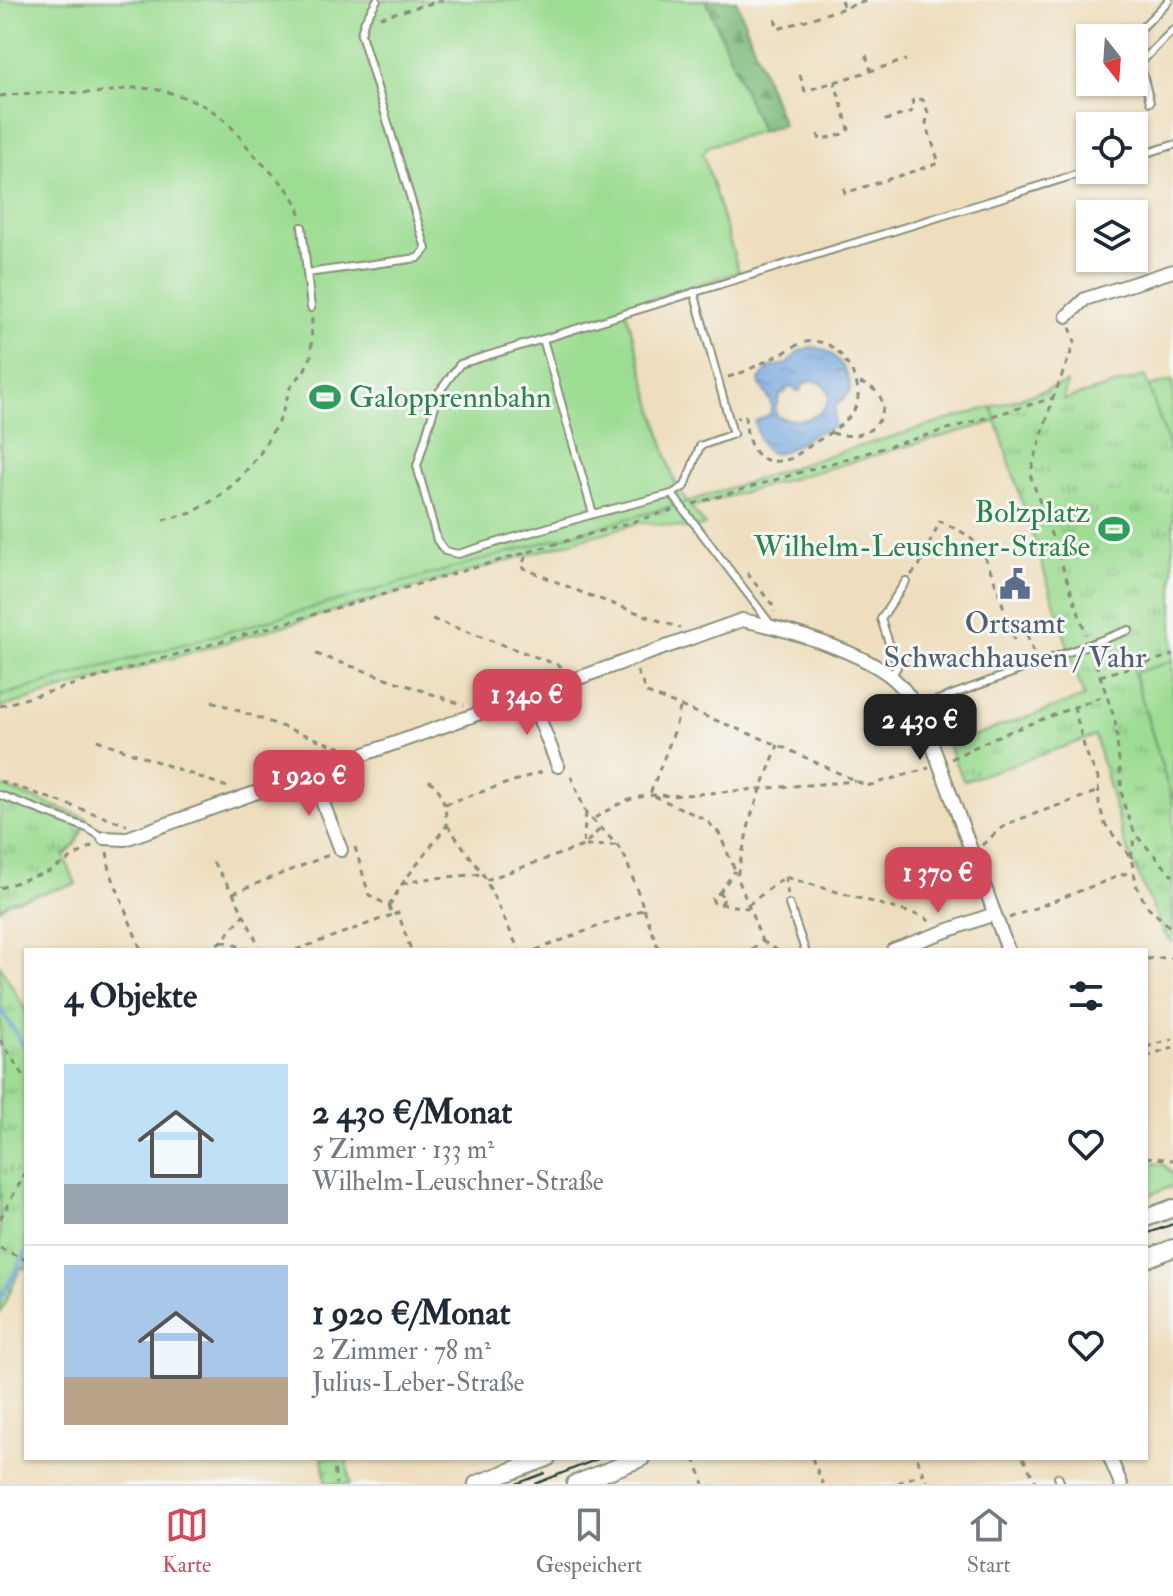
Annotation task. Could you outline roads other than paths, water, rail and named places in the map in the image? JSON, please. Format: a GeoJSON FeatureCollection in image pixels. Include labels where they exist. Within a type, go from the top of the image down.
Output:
{"type":"FeatureCollection","features":[{"type":"Feature","properties":{"kind":"street"},"geometry":{"type":"LineString","coordinates":[[1067,316],[1085,299],[1173,271]]}},
{"type":"Feature","properties":{"kind":"street"},"geometry":{"type":"LineString","coordinates":[[104,838],[125,839],[742,620],[772,626],[865,660],[891,677],[916,708],[941,765],[1007,948]]}},
{"type":"Feature","properties":{"kind":"street"},"geometry":{"type":"LineString","coordinates":[[530,695],[558,766]]}},
{"type":"Feature","properties":{"kind":"street"},"geometry":{"type":"LineString","coordinates":[[311,772],[341,850]]}},
{"type":"Feature","properties":{"kind":"street"},"geometry":{"type":"LineString","coordinates":[[899,948],[996,918]]}},
{"type":"Feature","properties":{"kind":"street"},"geometry":{"type":"LineString","coordinates":[[1148,1217],[1173,1208]]}},
{"type":"Feature","properties":{"kind":"street"},"geometry":{"type":"LineString","coordinates":[[1148,1258],[1173,1248]]}},
{"type":"Feature","properties":{"kind":"street"},"geometry":{"type":"LineString","coordinates":[[477,1484],[542,1460]]}},
{"type":"Feature","properties":{"kind":"street"},"geometry":{"type":"LineString","coordinates":[[575,1484],[636,1460]]}},
{"type":"Feature","properties":{"kind":"street"},"geometry":{"type":"LineString","coordinates":[[1111,1460],[1121,1484]]}},
{"type":"Feature","properties":{"kind":"lane"},"geometry":{"type":"LineString","coordinates":[[307,273],[418,258],[426,249],[361,34],[377,0]]}},
{"type":"Feature","properties":{"kind":"lane"},"geometry":{"type":"LineString","coordinates":[[1146,24],[1169,0]]}},
{"type":"Feature","properties":{"kind":"lane"},"geometry":{"type":"LineString","coordinates":[[1150,102],[1140,63],[1173,30]]}},
{"type":"Feature","properties":{"kind":"lane"},"geometry":{"type":"LineString","coordinates":[[1148,153],[1173,145]]}},
{"type":"Feature","properties":{"kind":"lane"},"geometry":{"type":"LineString","coordinates":[[694,292],[733,434],[700,446],[685,486],[672,494],[458,554],[445,551],[437,540],[417,466],[439,392],[460,364],[543,339],[694,292],[1076,175]]}},
{"type":"Feature","properties":{"kind":"lane"},"geometry":{"type":"LineString","coordinates":[[302,227],[311,308]]}},
{"type":"Feature","properties":{"kind":"lane"},"geometry":{"type":"LineString","coordinates":[[543,339],[593,514]]}},
{"type":"Feature","properties":{"kind":"lane"},"geometry":{"type":"LineString","coordinates":[[672,494],[772,626]]}},
{"type":"Feature","properties":{"kind":"lane"},"geometry":{"type":"LineString","coordinates":[[891,677],[897,667],[881,619],[906,581]]}},
{"type":"Feature","properties":{"kind":"lane"},"geometry":{"type":"LineString","coordinates":[[916,708],[1129,630]]}},
{"type":"Feature","properties":{"kind":"lane"},"geometry":{"type":"LineString","coordinates":[[0,795],[87,828],[104,838]]}},
{"type":"Feature","properties":{"kind":"lane"},"geometry":{"type":"LineString","coordinates":[[789,904],[804,948]]}},
{"type":"Feature","properties":{"kind":"water"},"geometry":{"type":"Polygon","coordinates":[[[819,348],[834,356],[848,376],[850,392],[835,407],[834,427],[782,452],[768,452],[762,446],[755,421],[769,415],[771,409],[770,400],[759,380],[770,367],[787,364],[799,351],[819,348]],[[812,380],[803,384],[800,391],[793,387],[784,389],[786,392],[780,394],[775,410],[777,416],[793,420],[817,414],[828,399],[828,391],[823,384],[812,380]]]}},
{"type":"Feature","properties":{"kind":"waterway"},"geometry":{"type":"LineString","coordinates":[[0,1008],[24,1047]]}},
{"type":"Feature","properties":{"kind":"waterway"},"geometry":{"type":"LineString","coordinates":[[0,1299],[24,1256]]}},
{"type":"Feature","properties":{"kind":"tram line"},"geometry":{"type":"LineString","coordinates":[[1148,1233],[1173,1224]]}},
{"type":"Feature","properties":{"kind":"tram line"},"geometry":{"type":"LineString","coordinates":[[535,1484],[595,1460]]}},
{"type":"Feature","properties":{"kind":"tram line"},"geometry":{"type":"LineString","coordinates":[[516,1484],[545,1473]]}},
{"type":"Feature","properties":{"kind":"place","name":"Galopprennbahn"},"geometry":{"type":"Point","coordinates":[325,397]}},
{"type":"Feature","properties":{"kind":"place","name":"Bolzplatz Wilhelm-Leuschner-Straße"},"geometry":{"type":"Point","coordinates":[1114,529]}},
{"type":"Feature","properties":{"kind":"place","name":"Ortsamt Schwachhausen / Vahr"},"geometry":{"type":"Point","coordinates":[1015,584]}}]}
